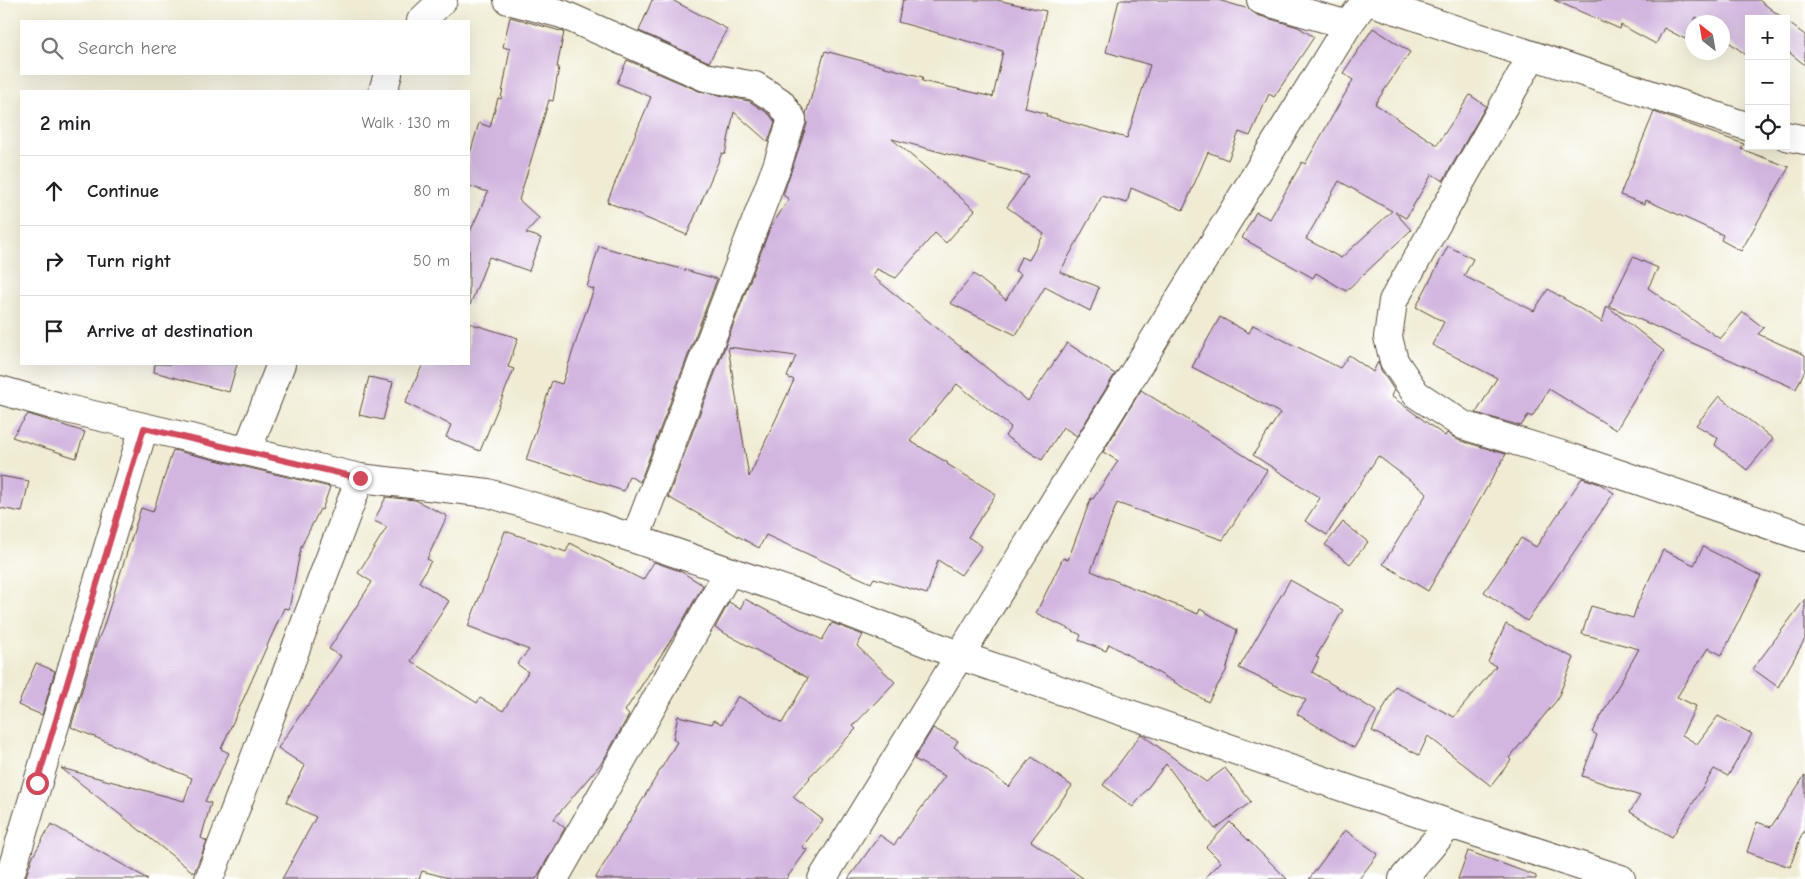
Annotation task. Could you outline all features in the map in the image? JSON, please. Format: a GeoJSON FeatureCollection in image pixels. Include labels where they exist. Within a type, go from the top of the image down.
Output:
{"type":"FeatureCollection","features":[{"type":"Feature","properties":{"kind":"street"},"geometry":{"type":"LineString","coordinates":[[421,20],[444,0]]}},
{"type":"Feature","properties":{"kind":"street"},"geometry":{"type":"LineString","coordinates":[[508,0],[562,14],[705,77],[755,86],[780,102],[792,119],[777,166],[634,539]]}},
{"type":"Feature","properties":{"kind":"street"},"geometry":{"type":"LineString","coordinates":[[1261,0],[1348,25]]}},
{"type":"Feature","properties":{"kind":"street"},"geometry":{"type":"LineString","coordinates":[[822,879],[1348,25],[1366,0],[1745,126]]}},
{"type":"Feature","properties":{"kind":"street"},"geometry":{"type":"LineString","coordinates":[[1532,56],[1393,301],[1388,336],[1394,361],[1416,394],[1463,425],[1572,458],[1805,537]]}},
{"type":"Feature","properties":{"kind":"street"},"geometry":{"type":"LineString","coordinates":[[383,90],[388,75]]}},
{"type":"Feature","properties":{"kind":"street"},"geometry":{"type":"LineString","coordinates":[[1790,137],[1805,140]]}},
{"type":"Feature","properties":{"kind":"street"},"geometry":{"type":"LineString","coordinates":[[247,451],[281,365]]}},
{"type":"Feature","properties":{"kind":"street"},"geometry":{"type":"LineString","coordinates":[[0,390],[144,428],[360,478],[488,493],[634,539],[829,605],[961,656],[1450,824],[1621,879]]}},
{"type":"Feature","properties":{"kind":"street"},"geometry":{"type":"LineString","coordinates":[[9,879],[144,428]]}},
{"type":"Feature","properties":{"kind":"street"},"geometry":{"type":"LineString","coordinates":[[209,879],[360,478]]}},
{"type":"Feature","properties":{"kind":"street"},"geometry":{"type":"LineString","coordinates":[[554,879],[729,571]]}},
{"type":"Feature","properties":{"kind":"street"},"geometry":{"type":"LineString","coordinates":[[1403,879],[1450,824]]}},
{"type":"Feature","properties":{"kind":"building"},"geometry":{"type":"Polygon","coordinates":[[[652,0],[672,0],[727,29],[709,62],[639,31],[652,0]]]}},
{"type":"Feature","properties":{"kind":"building"},"geometry":{"type":"Polygon","coordinates":[[[903,0],[997,0],[1046,11],[1025,108],[1047,114],[1046,116],[1127,138],[1150,65],[1106,52],[1119,0],[1218,0],[1249,9],[1257,15],[1298,27],[1314,37],[1274,97],[1269,94],[1250,136],[1239,132],[1228,160],[1208,152],[1183,210],[1131,188],[1127,203],[1102,196],[1060,272],[1099,287],[1090,311],[1045,287],[1016,335],[950,303],[974,274],[1006,300],[1021,274],[1015,271],[1021,257],[1029,260],[1044,234],[1007,207],[1029,176],[892,139],[975,210],[946,243],[935,233],[896,278],[877,269],[872,276],[1028,401],[1067,343],[1115,374],[1077,436],[1063,427],[1042,460],[1005,436],[1011,427],[957,384],[910,441],[996,494],[968,537],[982,546],[961,575],[938,560],[927,594],[874,578],[871,583],[766,535],[759,548],[668,497],[770,228],[789,199],[783,195],[807,124],[806,114],[825,51],[923,77],[922,81],[993,97],[1003,51],[898,22],[903,0]],[[728,347],[749,477],[794,380],[787,377],[796,356],[728,347]]]}},
{"type":"Feature","properties":{"kind":"building"},"geometry":{"type":"Polygon","coordinates":[[[1554,0],[1759,0],[1779,15],[1745,15],[1745,54],[1730,43],[1730,15],[1685,15],[1685,39],[1664,28],[1656,44],[1621,25],[1620,29],[1554,0]]]}},
{"type":"Feature","properties":{"kind":"building"},"geometry":{"type":"Polygon","coordinates":[[[510,17],[564,32],[553,101],[549,100],[519,200],[539,218],[526,233],[541,238],[529,271],[489,257],[470,305],[470,232],[488,192],[470,186],[470,154],[479,123],[490,127],[498,98],[501,99],[510,49],[503,47],[510,17]]]}},
{"type":"Feature","properties":{"kind":"building"},"geometry":{"type":"Polygon","coordinates":[[[1790,24],[1805,35],[1805,65],[1790,53],[1790,24]]]}},
{"type":"Feature","properties":{"kind":"building"},"geometry":{"type":"Polygon","coordinates":[[[1373,28],[1410,52],[1375,104],[1437,145],[1470,95],[1486,106],[1443,181],[1432,174],[1406,218],[1395,212],[1411,230],[1346,291],[1316,273],[1313,278],[1242,238],[1256,212],[1270,219],[1302,162],[1305,164],[1353,80],[1343,73],[1373,28]],[[1339,181],[1306,239],[1341,258],[1392,211],[1339,181]]]}},
{"type":"Feature","properties":{"kind":"building"},"geometry":{"type":"Polygon","coordinates":[[[627,60],[699,91],[749,101],[769,114],[775,122],[768,142],[734,112],[725,154],[722,153],[687,235],[607,202],[651,97],[617,83],[627,60]]]}},
{"type":"Feature","properties":{"kind":"building"},"geometry":{"type":"Polygon","coordinates":[[[1654,112],[1744,144],[1741,149],[1789,167],[1741,251],[1721,240],[1723,235],[1646,200],[1645,204],[1620,195],[1654,112]]]}},
{"type":"Feature","properties":{"kind":"building"},"geometry":{"type":"Polygon","coordinates":[[[599,246],[717,279],[640,482],[629,476],[624,491],[526,460],[552,381],[562,384],[594,289],[587,287],[599,246]]]}},
{"type":"Feature","properties":{"kind":"building"},"geometry":{"type":"Polygon","coordinates":[[[1448,246],[1473,259],[1464,276],[1534,311],[1548,289],[1602,322],[1607,306],[1664,351],[1616,430],[1549,389],[1532,417],[1528,415],[1521,426],[1476,413],[1497,378],[1432,345],[1444,322],[1416,307],[1448,246]]]}},
{"type":"Feature","properties":{"kind":"building"},"geometry":{"type":"Polygon","coordinates":[[[1633,257],[1658,268],[1648,288],[1720,339],[1743,312],[1764,328],[1758,334],[1805,355],[1805,370],[1796,389],[1609,306],[1633,257]]]}},
{"type":"Feature","properties":{"kind":"building"},"geometry":{"type":"Polygon","coordinates":[[[1220,317],[1249,333],[1253,325],[1340,368],[1349,355],[1373,372],[1378,362],[1394,390],[1391,396],[1445,436],[1447,433],[1458,440],[1506,454],[1428,591],[1383,564],[1427,493],[1378,456],[1327,535],[1305,521],[1320,498],[1253,455],[1280,413],[1192,367],[1220,317]]]}},
{"type":"Feature","properties":{"kind":"building"},"geometry":{"type":"Polygon","coordinates":[[[470,323],[518,338],[508,367],[514,369],[480,451],[446,437],[451,425],[405,403],[423,365],[470,365],[470,323]]]}},
{"type":"Feature","properties":{"kind":"building"},"geometry":{"type":"Polygon","coordinates":[[[155,365],[237,365],[229,392],[154,372],[155,365]]]}},
{"type":"Feature","properties":{"kind":"building"},"geometry":{"type":"Polygon","coordinates":[[[369,377],[393,382],[383,420],[359,415],[369,377]]]}},
{"type":"Feature","properties":{"kind":"building"},"geometry":{"type":"Polygon","coordinates":[[[1141,390],[1267,470],[1223,540],[1117,503],[1091,571],[1198,614],[1200,609],[1237,630],[1226,671],[1208,702],[1109,644],[1106,651],[1079,640],[1081,635],[1036,613],[1063,558],[1068,560],[1091,498],[1093,499],[1118,461],[1103,452],[1141,390]]]}},
{"type":"Feature","properties":{"kind":"building"},"geometry":{"type":"Polygon","coordinates":[[[1719,396],[1773,439],[1747,470],[1715,445],[1718,438],[1696,425],[1719,396]]]}},
{"type":"Feature","properties":{"kind":"building"},"geometry":{"type":"Polygon","coordinates":[[[28,414],[85,432],[76,458],[12,437],[28,414]]]}},
{"type":"Feature","properties":{"kind":"building"},"geometry":{"type":"Polygon","coordinates":[[[173,450],[330,487],[322,510],[320,509],[301,547],[289,609],[284,608],[221,749],[229,753],[205,801],[211,803],[201,838],[207,841],[194,873],[61,768],[184,801],[192,778],[71,727],[141,508],[153,512],[173,450]]]}},
{"type":"Feature","properties":{"kind":"building"},"geometry":{"type":"Polygon","coordinates":[[[0,476],[29,481],[22,512],[0,508],[0,476]]]}},
{"type":"Feature","properties":{"kind":"building"},"geometry":{"type":"Polygon","coordinates":[[[1582,478],[1600,484],[1614,493],[1527,621],[1484,592],[1521,538],[1536,547],[1582,478]]]}},
{"type":"Feature","properties":{"kind":"building"},"geometry":{"type":"Polygon","coordinates":[[[386,497],[415,500],[447,516],[427,559],[431,561],[419,582],[449,601],[411,661],[477,703],[480,698],[503,711],[528,672],[517,664],[529,650],[468,626],[505,531],[566,552],[570,543],[643,580],[654,562],[680,571],[703,585],[678,629],[625,711],[629,715],[603,761],[554,819],[565,828],[536,879],[452,879],[422,871],[419,879],[282,879],[316,817],[286,802],[305,766],[278,748],[341,656],[329,649],[372,582],[358,573],[387,527],[374,521],[386,497]]]}},
{"type":"Feature","properties":{"kind":"building"},"geometry":{"type":"Polygon","coordinates":[[[1343,522],[1368,542],[1350,564],[1325,545],[1343,522]]]}},
{"type":"Feature","properties":{"kind":"building"},"geometry":{"type":"Polygon","coordinates":[[[1703,547],[1761,576],[1722,655],[1708,648],[1677,697],[1696,706],[1682,735],[1697,744],[1718,716],[1752,734],[1728,776],[1714,769],[1672,837],[1630,812],[1640,796],[1582,776],[1597,735],[1592,732],[1639,649],[1582,634],[1591,606],[1633,618],[1663,550],[1694,565],[1703,547]]]}},
{"type":"Feature","properties":{"kind":"building"},"geometry":{"type":"Polygon","coordinates":[[[1290,580],[1343,610],[1316,657],[1319,658],[1312,672],[1376,711],[1354,748],[1297,714],[1306,700],[1239,668],[1290,580]]]}},
{"type":"Feature","properties":{"kind":"building"},"geometry":{"type":"Polygon","coordinates":[[[745,599],[822,640],[832,623],[863,635],[857,646],[895,682],[853,726],[856,729],[809,777],[793,797],[823,820],[802,847],[807,850],[786,879],[595,879],[677,742],[673,739],[678,716],[712,724],[714,720],[722,724],[738,696],[782,723],[808,678],[715,628],[729,602],[740,609],[745,599]]]}},
{"type":"Feature","properties":{"kind":"building"},"geometry":{"type":"Polygon","coordinates":[[[1805,599],[1805,639],[1778,687],[1753,669],[1805,599]]]}},
{"type":"Feature","properties":{"kind":"building"},"geometry":{"type":"Polygon","coordinates":[[[1506,624],[1574,658],[1557,700],[1509,758],[1511,760],[1491,786],[1428,736],[1419,755],[1372,731],[1395,686],[1454,717],[1496,666],[1488,662],[1506,624]]]}},
{"type":"Feature","properties":{"kind":"building"},"geometry":{"type":"Polygon","coordinates":[[[36,663],[55,671],[42,715],[18,705],[36,663]]]}},
{"type":"Feature","properties":{"kind":"building"},"geometry":{"type":"Polygon","coordinates":[[[933,728],[958,741],[954,747],[1009,787],[1032,757],[1072,786],[1031,841],[1084,879],[848,879],[880,835],[894,845],[945,776],[914,759],[933,728]]]}},
{"type":"Feature","properties":{"kind":"building"},"geometry":{"type":"Polygon","coordinates":[[[1141,734],[1206,782],[1225,768],[1251,802],[1215,829],[1166,764],[1133,807],[1103,785],[1141,734]]]}},
{"type":"Feature","properties":{"kind":"building"},"geometry":{"type":"Polygon","coordinates":[[[1805,775],[1805,830],[1790,867],[1747,852],[1757,822],[1771,827],[1805,775]]]}},
{"type":"Feature","properties":{"kind":"building"},"geometry":{"type":"Polygon","coordinates":[[[1230,822],[1287,879],[1204,879],[1221,862],[1206,847],[1230,822]]]}},
{"type":"Feature","properties":{"kind":"building"},"geometry":{"type":"Polygon","coordinates":[[[51,824],[148,879],[25,879],[32,858],[51,824]]]}},
{"type":"Feature","properties":{"kind":"building"},"geometry":{"type":"Polygon","coordinates":[[[1345,830],[1378,854],[1359,879],[1309,879],[1345,830]]]}},
{"type":"Feature","properties":{"kind":"building"},"geometry":{"type":"Polygon","coordinates":[[[1468,851],[1536,876],[1536,879],[1458,879],[1468,851]]]}},
{"type":"Feature","properties":{"kind":"route"},"geometry":{"type":"LineString","coordinates":[[37,783],[144,428],[360,478]]}}]}
